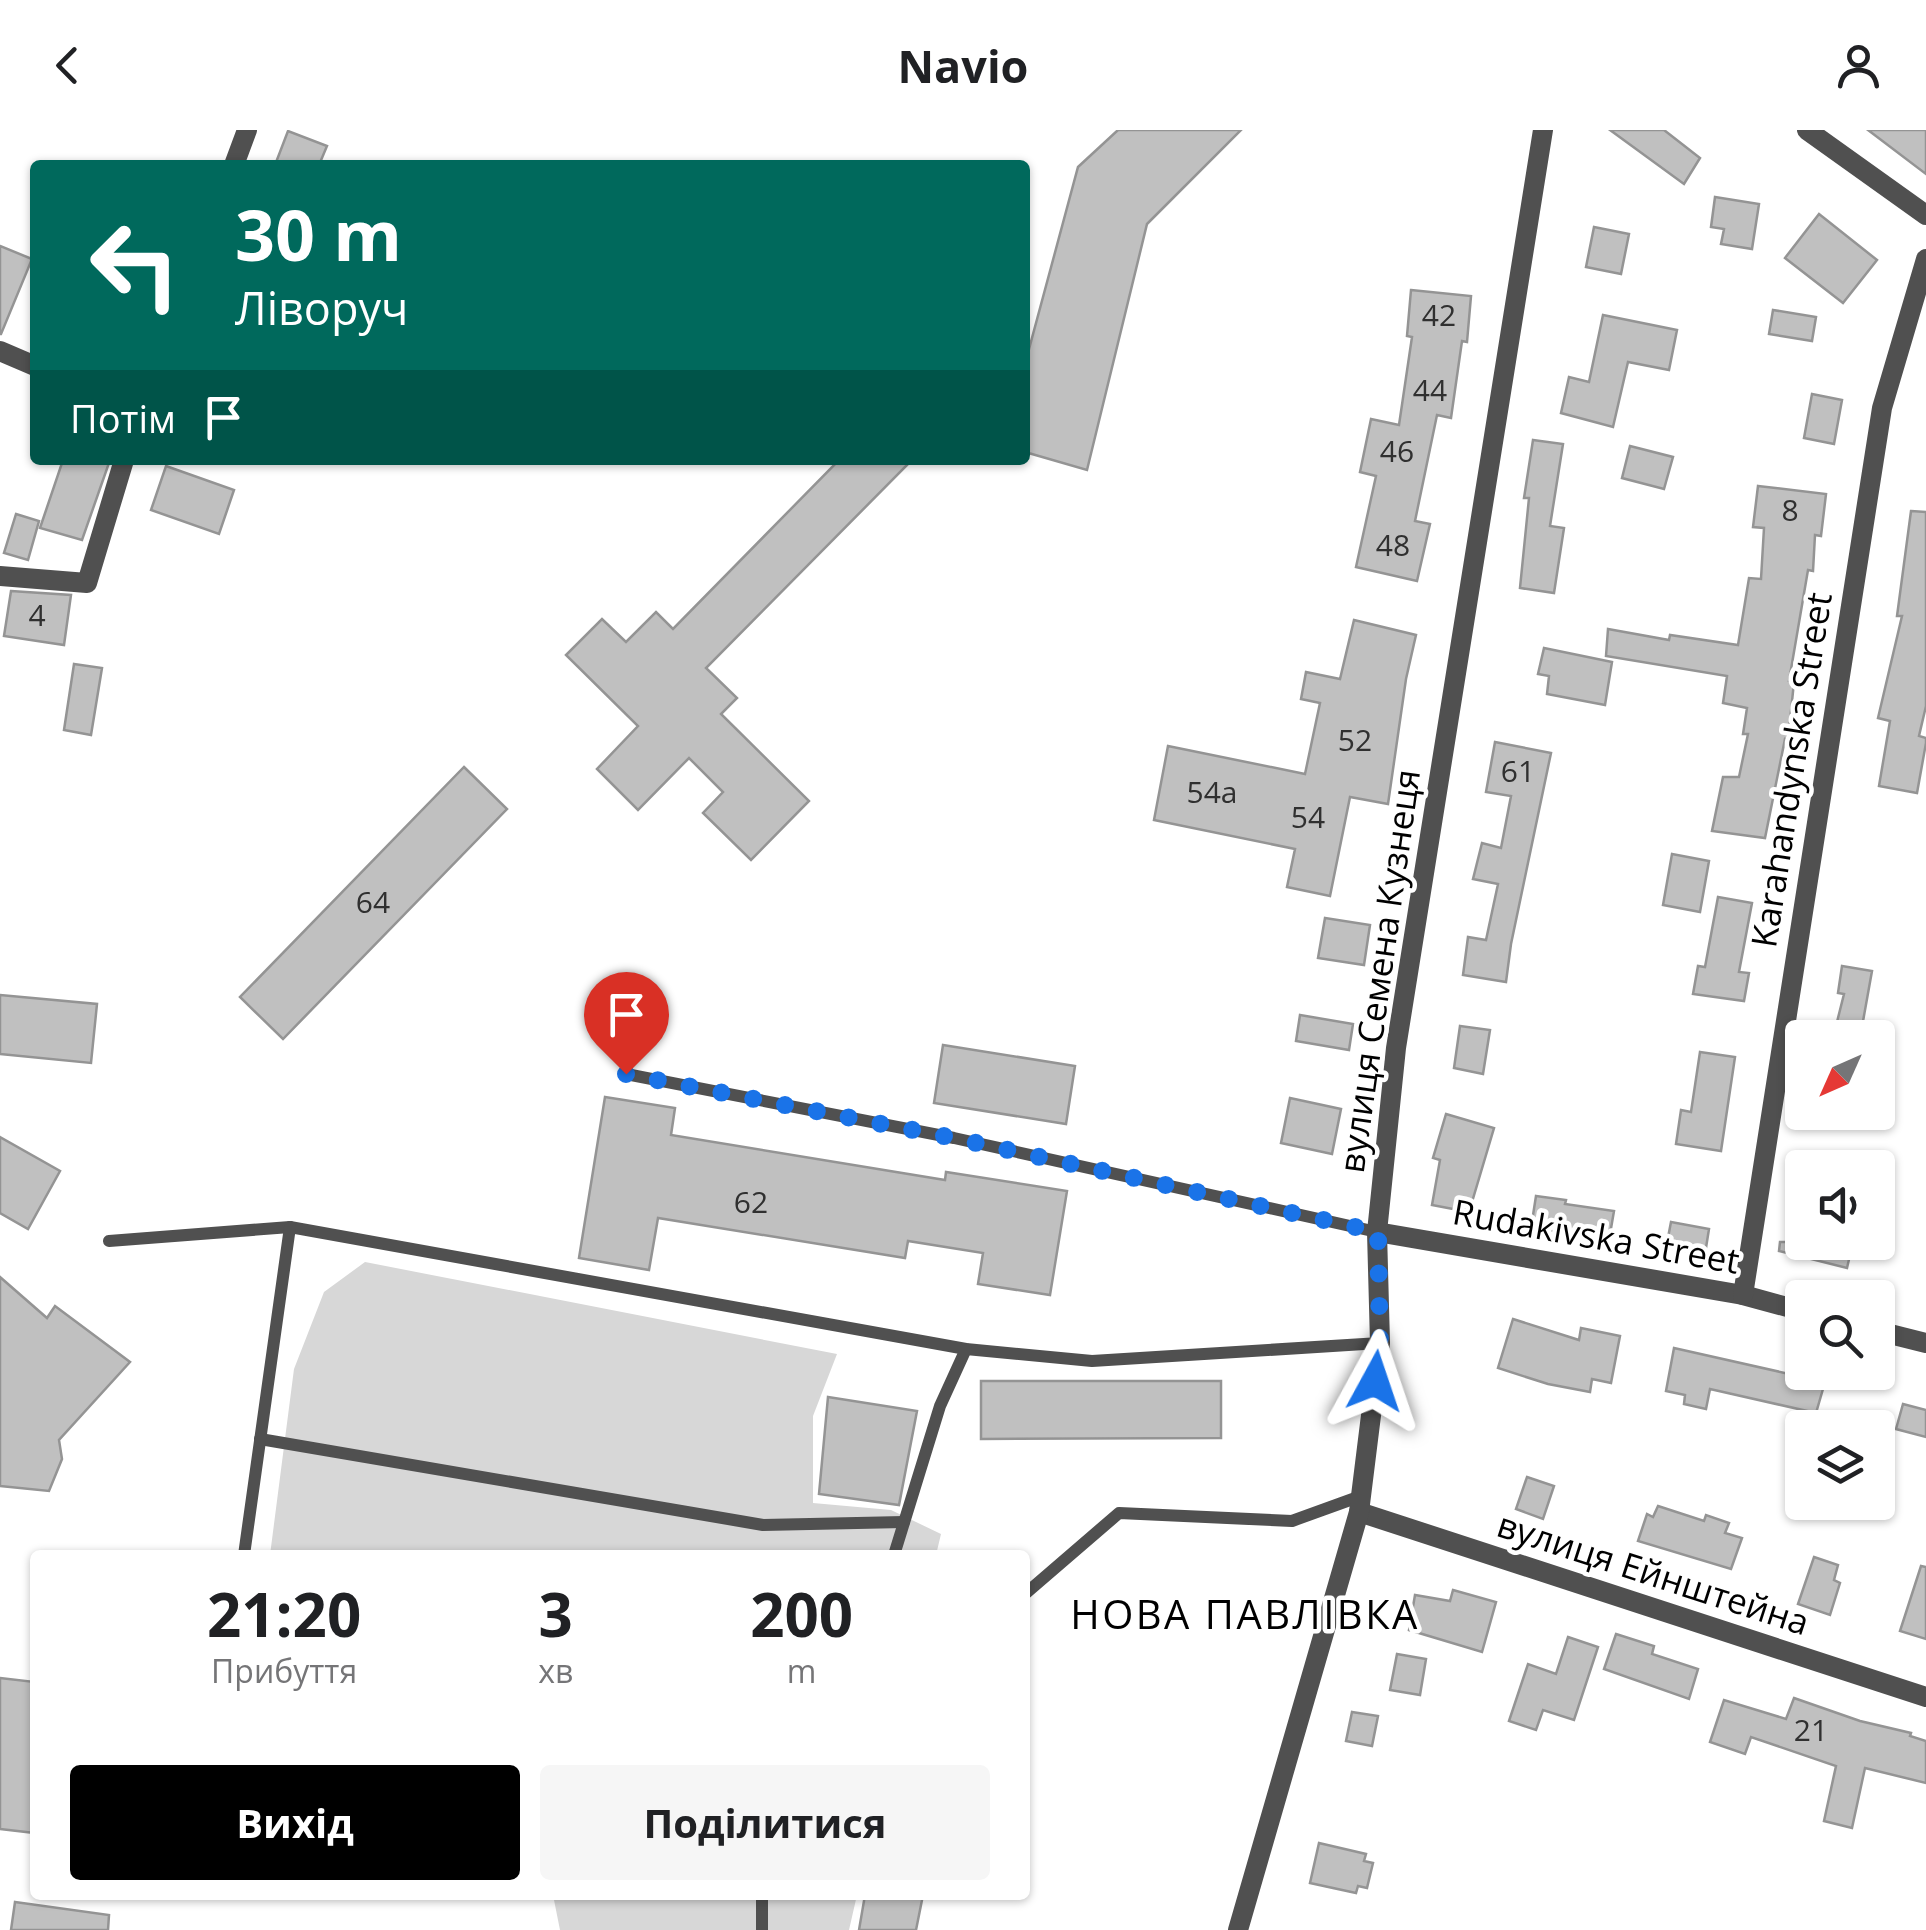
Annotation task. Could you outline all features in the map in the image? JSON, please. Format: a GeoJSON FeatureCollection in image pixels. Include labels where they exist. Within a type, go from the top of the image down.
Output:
{"type":"FeatureCollection","features":[{"type":"Feature","properties":{"kind":"street"},"geometry":{"type":"LineString","coordinates":[[236,160],[247,130]]}},
{"type":"Feature","properties":{"kind":"street","name":"вулиця Семена Кузнеця"},"geometry":{"type":"LineString","coordinates":[[1238,1930],[1360,1504],[1380,1343],[1378,1232],[1396,1048],[1543,130]]}},
{"type":"Feature","properties":{"kind":"street"},"geometry":{"type":"LineString","coordinates":[[1807,130],[1926,215]]}},
{"type":"Feature","properties":{"kind":"street","name":"Karahandynska Street"},"geometry":{"type":"LineString","coordinates":[[1742,1295],[1882,408],[1926,259]]}},
{"type":"Feature","properties":{"kind":"street"},"geometry":{"type":"LineString","coordinates":[[0,351],[30,364]]}},
{"type":"Feature","properties":{"kind":"street"},"geometry":{"type":"LineString","coordinates":[[0,576],[87,583],[122,465]]}},
{"type":"Feature","properties":{"kind":"street","name":"Rudakivska Street"},"geometry":{"type":"LineString","coordinates":[[1378,1232],[1742,1295],[1785,1306]]}},
{"type":"Feature","properties":{"kind":"street"},"geometry":{"type":"LineString","coordinates":[[1895,1336],[1926,1344]]}},
{"type":"Feature","properties":{"kind":"street","name":"вулиця Ейнштейна"},"geometry":{"type":"LineString","coordinates":[[1360,1504],[1926,1697]]}},
{"type":"Feature","properties":{"kind":"lane"},"geometry":{"type":"LineString","coordinates":[[626,1074],[954,1138],[1378,1232]]}},
{"type":"Feature","properties":{"kind":"lane"},"geometry":{"type":"LineString","coordinates":[[245,1550],[290,1228]]}},
{"type":"Feature","properties":{"kind":"lane"},"geometry":{"type":"LineString","coordinates":[[109,1241],[290,1228],[966,1349],[1092,1361],[1380,1343]]}},
{"type":"Feature","properties":{"kind":"lane"},"geometry":{"type":"LineString","coordinates":[[896,1550],[940,1406],[966,1349]]}},
{"type":"Feature","properties":{"kind":"lane"},"geometry":{"type":"LineString","coordinates":[[260,1440],[763,1525],[904,1522]]}},
{"type":"Feature","properties":{"kind":"lane"},"geometry":{"type":"LineString","coordinates":[[1030,1590],[1119,1513],[1292,1520],[1360,1504]]}},
{"type":"Feature","properties":{"kind":"lane"},"geometry":{"type":"LineString","coordinates":[[762,1900],[762,1930]]}},
{"type":"Feature","properties":{"kind":"shaded area"},"geometry":{"type":"Polygon","coordinates":[[[365,1262],[837,1354],[813,1416],[813,1503],[891,1510],[941,1534],[937,1550],[271,1550],[294,1369],[324,1292],[365,1262]]]}},
{"type":"Feature","properties":{"kind":"shaded area"},"geometry":{"type":"Polygon","coordinates":[[[554,1900],[856,1900],[849,1930],[560,1930],[554,1900]]]}},
{"type":"Feature","properties":{"kind":"building"},"geometry":{"type":"Polygon","coordinates":[[[1118,130],[1241,130],[1147,224],[1087,470],[1030,453],[1030,345],[1078,167],[1118,130]]]}},
{"type":"Feature","properties":{"kind":"building"},"geometry":{"type":"Polygon","coordinates":[[[1610,130],[1664,130],[1700,158],[1684,184],[1610,130]]]}},
{"type":"Feature","properties":{"kind":"building"},"geometry":{"type":"Polygon","coordinates":[[[1868,130],[1926,130],[1926,174],[1868,130]]]}},
{"type":"Feature","properties":{"kind":"building"},"geometry":{"type":"Polygon","coordinates":[[[288,131],[327,146],[321,160],[277,160],[288,131]]]}},
{"type":"Feature","properties":{"kind":"building"},"geometry":{"type":"Polygon","coordinates":[[[1715,197],[1759,204],[1752,249],[1721,244],[1724,229],[1711,227],[1715,197]]]}},
{"type":"Feature","properties":{"kind":"building"},"geometry":{"type":"Polygon","coordinates":[[[1819,214],[1877,260],[1843,303],[1785,258],[1819,214]]]}},
{"type":"Feature","properties":{"kind":"building"},"geometry":{"type":"Polygon","coordinates":[[[1594,227],[1629,234],[1621,274],[1586,267],[1594,227]]]}},
{"type":"Feature","properties":{"kind":"building"},"geometry":{"type":"Polygon","coordinates":[[[0,246],[30,258],[30,264],[0,334],[0,246]]]}},
{"type":"Feature","properties":{"kind":"building"},"geometry":{"type":"Polygon","coordinates":[[[1411,290],[1471,296],[1467,342],[1462,341],[1451,418],[1437,415],[1415,521],[1430,524],[1417,581],[1356,567],[1376,476],[1360,472],[1371,419],[1399,425],[1412,337],[1407,336],[1411,290]]]}},
{"type":"Feature","properties":{"kind":"building"},"geometry":{"type":"Polygon","coordinates":[[[1773,310],[1816,317],[1812,341],[1769,334],[1773,310]]]}},
{"type":"Feature","properties":{"kind":"building"},"geometry":{"type":"Polygon","coordinates":[[[1603,315],[1677,330],[1669,370],[1628,362],[1613,427],[1561,413],[1569,377],[1589,382],[1603,315]]]}},
{"type":"Feature","properties":{"kind":"building"},"geometry":{"type":"Polygon","coordinates":[[[1812,394],[1842,400],[1834,444],[1804,438],[1812,394]]]}},
{"type":"Feature","properties":{"kind":"building"},"geometry":{"type":"Polygon","coordinates":[[[1533,440],[1563,444],[1550,526],[1564,528],[1554,593],[1520,588],[1529,498],[1524,498],[1533,440]]]}},
{"type":"Feature","properties":{"kind":"building"},"geometry":{"type":"Polygon","coordinates":[[[1630,446],[1673,457],[1664,489],[1622,478],[1630,446]]]}},
{"type":"Feature","properties":{"kind":"building"},"geometry":{"type":"Polygon","coordinates":[[[61,465],[108,465],[82,540],[40,528],[61,465]]]}},
{"type":"Feature","properties":{"kind":"building"},"geometry":{"type":"Polygon","coordinates":[[[834,465],[907,465],[706,668],[737,698],[721,714],[809,801],[751,860],[703,813],[723,792],[689,758],[638,810],[597,769],[638,726],[566,655],[602,619],[626,642],[656,612],[673,629],[834,465]]]}},
{"type":"Feature","properties":{"kind":"building"},"geometry":{"type":"Polygon","coordinates":[[[166,466],[234,490],[219,534],[151,510],[166,466]]]}},
{"type":"Feature","properties":{"kind":"building"},"geometry":{"type":"Polygon","coordinates":[[[1758,486],[1826,494],[1821,536],[1815,535],[1813,571],[1808,570],[1789,681],[1794,682],[1788,740],[1785,739],[1765,838],[1712,831],[1723,777],[1739,777],[1748,734],[1743,734],[1747,708],[1723,703],[1727,676],[1606,656],[1608,629],[1669,640],[1670,635],[1738,645],[1749,578],[1761,579],[1764,528],[1753,527],[1758,486]]]}},
{"type":"Feature","properties":{"kind":"building"},"geometry":{"type":"Polygon","coordinates":[[[1911,511],[1926,512],[1926,706],[1919,736],[1926,738],[1926,743],[1917,793],[1879,786],[1890,721],[1878,718],[1902,616],[1897,616],[1911,511]]]}},
{"type":"Feature","properties":{"kind":"building"},"geometry":{"type":"Polygon","coordinates":[[[16,514],[39,521],[28,560],[4,553],[16,514]]]}},
{"type":"Feature","properties":{"kind":"building"},"geometry":{"type":"Polygon","coordinates":[[[11,591],[71,595],[64,645],[4,636],[11,591]]]}},
{"type":"Feature","properties":{"kind":"building"},"geometry":{"type":"Polygon","coordinates":[[[1354,620],[1416,635],[1388,804],[1350,797],[1330,896],[1287,887],[1295,849],[1154,820],[1168,746],[1305,774],[1320,703],[1301,699],[1306,672],[1340,679],[1354,620]]]}},
{"type":"Feature","properties":{"kind":"building"},"geometry":{"type":"Polygon","coordinates":[[[1544,648],[1612,662],[1605,705],[1547,694],[1549,676],[1538,674],[1544,648]]]}},
{"type":"Feature","properties":{"kind":"building"},"geometry":{"type":"Polygon","coordinates":[[[74,664],[102,668],[91,735],[64,730],[74,664]]]}},
{"type":"Feature","properties":{"kind":"building"},"geometry":{"type":"Polygon","coordinates":[[[1495,742],[1551,753],[1506,982],[1463,975],[1468,937],[1486,940],[1498,884],[1473,879],[1482,843],[1501,848],[1511,796],[1486,792],[1495,742]]]}},
{"type":"Feature","properties":{"kind":"building"},"geometry":{"type":"Polygon","coordinates":[[[464,767],[507,809],[283,1039],[240,997],[464,767]]]}},
{"type":"Feature","properties":{"kind":"building"},"geometry":{"type":"Polygon","coordinates":[[[1672,854],[1709,861],[1700,912],[1663,905],[1672,854]]]}},
{"type":"Feature","properties":{"kind":"building"},"geometry":{"type":"Polygon","coordinates":[[[1718,897],[1752,903],[1739,972],[1749,973],[1744,1001],[1693,994],[1698,966],[1705,967],[1718,897]]]}},
{"type":"Feature","properties":{"kind":"building"},"geometry":{"type":"Polygon","coordinates":[[[1325,918],[1370,925],[1364,965],[1318,958],[1325,918]]]}},
{"type":"Feature","properties":{"kind":"building"},"geometry":{"type":"Polygon","coordinates":[[[1842,966],[1872,971],[1863,1020],[1838,1020],[1844,994],[1838,993],[1842,966]]]}},
{"type":"Feature","properties":{"kind":"building"},"geometry":{"type":"Polygon","coordinates":[[[0,995],[97,1004],[91,1063],[0,1054],[0,995]]]}},
{"type":"Feature","properties":{"kind":"building"},"geometry":{"type":"Polygon","coordinates":[[[1300,1015],[1353,1024],[1349,1050],[1296,1041],[1300,1015]]]}},
{"type":"Feature","properties":{"kind":"building"},"geometry":{"type":"Polygon","coordinates":[[[1460,1026],[1490,1030],[1483,1074],[1454,1068],[1460,1026]]]}},
{"type":"Feature","properties":{"kind":"building"},"geometry":{"type":"Polygon","coordinates":[[[943,1045],[1075,1066],[1066,1124],[934,1103],[943,1045]]]}},
{"type":"Feature","properties":{"kind":"building"},"geometry":{"type":"Polygon","coordinates":[[[1700,1052],[1735,1057],[1721,1151],[1676,1144],[1681,1110],[1691,1112],[1700,1052]]]}},
{"type":"Feature","properties":{"kind":"building"},"geometry":{"type":"Polygon","coordinates":[[[605,1097],[675,1108],[671,1135],[945,1180],[946,1172],[1067,1191],[1050,1295],[978,1284],[983,1253],[908,1241],[905,1258],[658,1218],[649,1270],[579,1258],[605,1097]]]}},
{"type":"Feature","properties":{"kind":"building"},"geometry":{"type":"Polygon","coordinates":[[[1290,1098],[1341,1109],[1332,1154],[1281,1143],[1290,1098]]]}},
{"type":"Feature","properties":{"kind":"building"},"geometry":{"type":"Polygon","coordinates":[[[1446,1114],[1494,1128],[1469,1212],[1432,1205],[1440,1160],[1433,1158],[1446,1114]]]}},
{"type":"Feature","properties":{"kind":"building"},"geometry":{"type":"Polygon","coordinates":[[[0,1137],[60,1171],[28,1229],[0,1213],[0,1137]]]}},
{"type":"Feature","properties":{"kind":"building"},"geometry":{"type":"Polygon","coordinates":[[[1536,1196],[1614,1211],[1609,1240],[1531,1228],[1536,1196]]]}},
{"type":"Feature","properties":{"kind":"building"},"geometry":{"type":"Polygon","coordinates":[[[1671,1222],[1709,1229],[1705,1254],[1666,1248],[1671,1222]]]}},
{"type":"Feature","properties":{"kind":"building"},"geometry":{"type":"Polygon","coordinates":[[[1815,1260],[1849,1260],[1847,1268],[1815,1260]]]}},
{"type":"Feature","properties":{"kind":"building"},"geometry":{"type":"Polygon","coordinates":[[[0,1277],[47,1318],[55,1306],[130,1362],[59,1440],[62,1459],[49,1491],[0,1486],[0,1277]]]}},
{"type":"Feature","properties":{"kind":"building"},"geometry":{"type":"Polygon","coordinates":[[[1513,1319],[1579,1340],[1581,1328],[1620,1336],[1611,1383],[1592,1379],[1590,1392],[1498,1368],[1513,1319]]]}},
{"type":"Feature","properties":{"kind":"building"},"geometry":{"type":"Polygon","coordinates":[[[1674,1348],[1785,1373],[1785,1390],[1823,1390],[1817,1410],[1710,1389],[1706,1409],[1684,1404],[1685,1395],[1666,1391],[1674,1348]]]}},
{"type":"Feature","properties":{"kind":"building"},"geometry":{"type":"Polygon","coordinates":[[[981,1381],[1221,1381],[1221,1438],[981,1439],[981,1381]]]}},
{"type":"Feature","properties":{"kind":"building"},"geometry":{"type":"Polygon","coordinates":[[[828,1397],[917,1411],[899,1505],[819,1494],[828,1397]]]}},
{"type":"Feature","properties":{"kind":"building"},"geometry":{"type":"Polygon","coordinates":[[[1903,1404],[1926,1410],[1926,1437],[1896,1429],[1903,1404]]]}},
{"type":"Feature","properties":{"kind":"building"},"geometry":{"type":"Polygon","coordinates":[[[1527,1477],[1554,1486],[1543,1519],[1516,1509],[1527,1477]]]}},
{"type":"Feature","properties":{"kind":"building"},"geometry":{"type":"Polygon","coordinates":[[[1658,1506],[1704,1521],[1706,1515],[1729,1523],[1725,1533],[1742,1538],[1731,1569],[1638,1541],[1647,1514],[1653,1517],[1658,1506]]]}},
{"type":"Feature","properties":{"kind":"building"},"geometry":{"type":"Polygon","coordinates":[[[1814,1557],[1838,1565],[1834,1580],[1840,1583],[1830,1615],[1798,1604],[1814,1557]]]}},
{"type":"Feature","properties":{"kind":"building"},"geometry":{"type":"Polygon","coordinates":[[[1921,1566],[1926,1567],[1926,1639],[1900,1631],[1921,1566]]]}},
{"type":"Feature","properties":{"kind":"building"},"geometry":{"type":"Polygon","coordinates":[[[1453,1590],[1496,1602],[1482,1652],[1409,1630],[1415,1595],[1450,1601],[1453,1590]]]}},
{"type":"Feature","properties":{"kind":"building"},"geometry":{"type":"Polygon","coordinates":[[[1616,1634],[1654,1646],[1652,1654],[1698,1669],[1689,1699],[1604,1669],[1616,1634]]]}},
{"type":"Feature","properties":{"kind":"building"},"geometry":{"type":"Polygon","coordinates":[[[1568,1637],[1598,1647],[1574,1720],[1543,1710],[1536,1730],[1509,1721],[1528,1664],[1556,1674],[1568,1637]]]}},
{"type":"Feature","properties":{"kind":"building"},"geometry":{"type":"Polygon","coordinates":[[[1397,1654],[1426,1659],[1420,1695],[1390,1690],[1397,1654]]]}},
{"type":"Feature","properties":{"kind":"building"},"geometry":{"type":"Polygon","coordinates":[[[0,1678],[30,1681],[30,1832],[0,1829],[0,1678]]]}},
{"type":"Feature","properties":{"kind":"building"},"geometry":{"type":"Polygon","coordinates":[[[1794,1698],[1926,1741],[1926,1783],[1865,1768],[1852,1828],[1824,1821],[1836,1766],[1751,1737],[1745,1754],[1710,1742],[1724,1700],[1786,1719],[1794,1698]]]}},
{"type":"Feature","properties":{"kind":"building"},"geometry":{"type":"Polygon","coordinates":[[[1352,1712],[1378,1716],[1372,1746],[1346,1741],[1352,1712]]]}},
{"type":"Feature","properties":{"kind":"building"},"geometry":{"type":"Polygon","coordinates":[[[1319,1843],[1366,1854],[1364,1861],[1373,1863],[1367,1888],[1358,1886],[1356,1893],[1310,1883],[1319,1843]]]}},
{"type":"Feature","properties":{"kind":"building"},"geometry":{"type":"Polygon","coordinates":[[[864,1900],[922,1900],[916,1930],[859,1930],[864,1900]]]}},
{"type":"Feature","properties":{"kind":"building"},"geometry":{"type":"Polygon","coordinates":[[[15,1902],[109,1915],[108,1930],[11,1930],[15,1902]]]}},
{"type":"Feature","properties":{"kind":"district","name":"НОВА ПАВЛІВКА"},"geometry":{"type":"Point","coordinates":[1245,1615]}},
{"type":"Feature","properties":{"kind":"route"},"geometry":{"type":"LineString","coordinates":[[626,1074],[954,1138],[1378,1232],[1380,1343],[1375,1381]]}}]}
